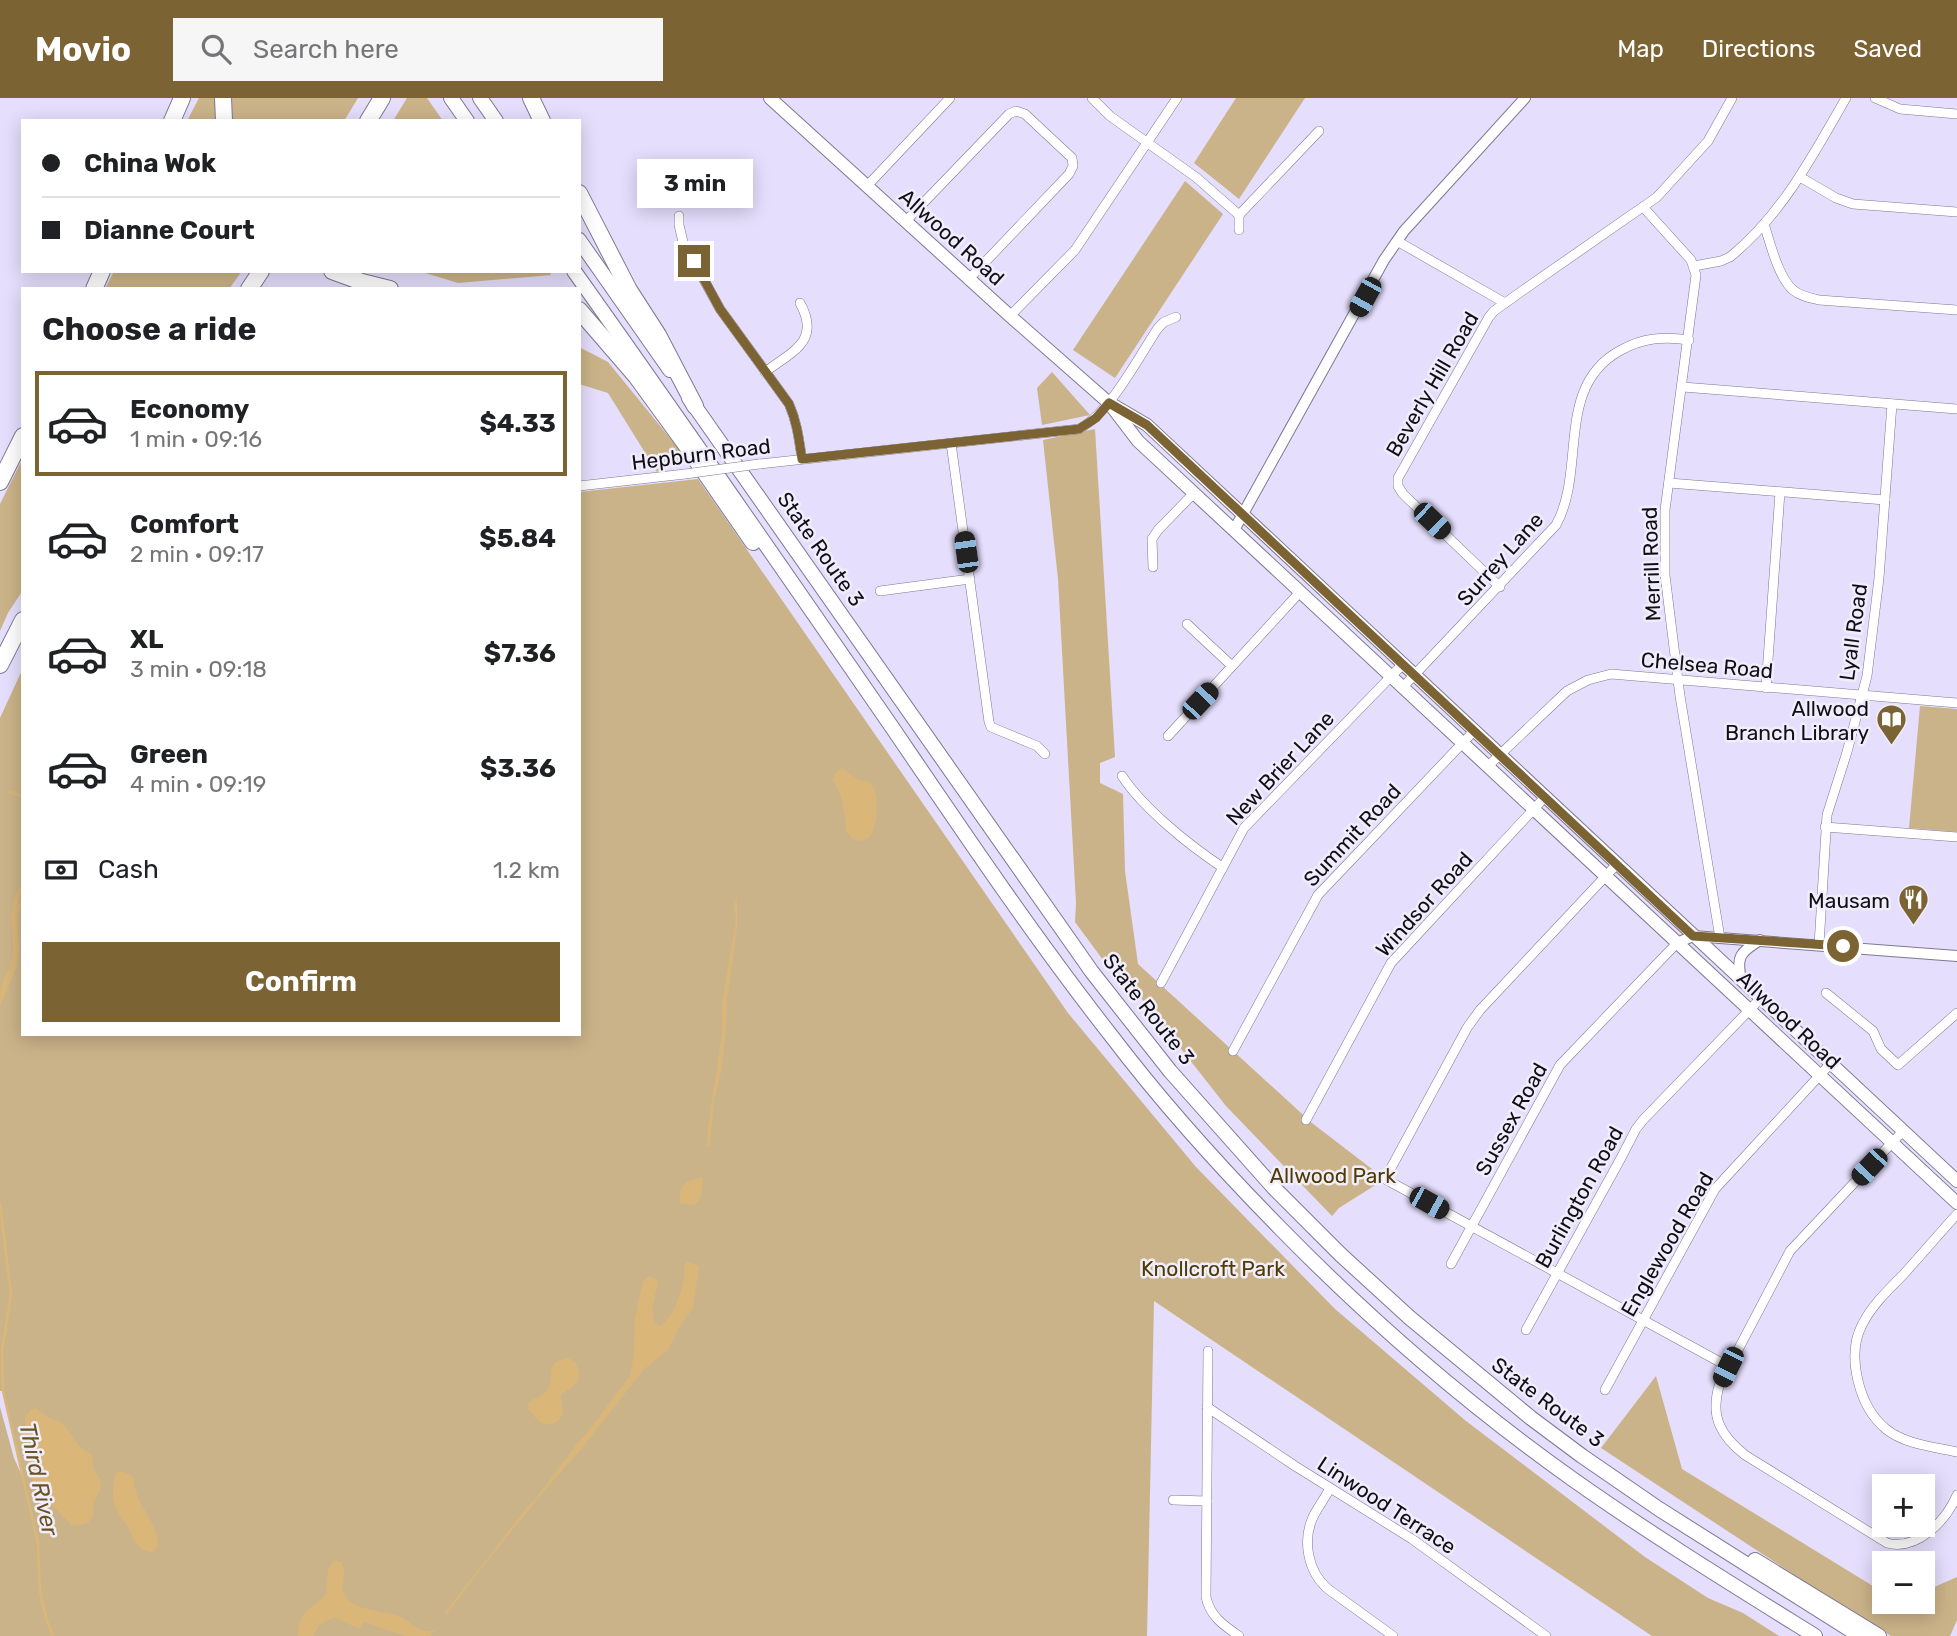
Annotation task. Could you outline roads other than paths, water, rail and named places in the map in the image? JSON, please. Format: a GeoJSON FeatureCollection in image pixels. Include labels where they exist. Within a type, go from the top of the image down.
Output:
{"type":"FeatureCollection","features":[{"type":"Feature","properties":{"kind":"highway"},"geometry":{"type":"LineString","coordinates":[[170,119],[175,98]]}},
{"type":"Feature","properties":{"kind":"highway"},"geometry":{"type":"LineString","coordinates":[[170,119],[182,98]]}},
{"type":"Feature","properties":{"kind":"highway"},"geometry":{"type":"LineString","coordinates":[[223,98],[224,119]]}},
{"type":"Feature","properties":{"kind":"highway"},"geometry":{"type":"LineString","coordinates":[[369,119],[383,98]]}},
{"type":"Feature","properties":{"kind":"highway"},"geometry":{"type":"LineString","coordinates":[[451,98],[466,119]]}},
{"type":"Feature","properties":{"kind":"highway"},"geometry":{"type":"LineString","coordinates":[[480,98],[495,119]]}},
{"type":"Feature","properties":{"kind":"highway"},"geometry":{"type":"LineString","coordinates":[[531,98],[541,119]]}},
{"type":"Feature","properties":{"kind":"highway"},"geometry":{"type":"LineString","coordinates":[[581,197],[629,290],[658,335],[695,406]]}},
{"type":"Feature","properties":{"kind":"highway","name":"State Route 3"},"geometry":{"type":"LineString","coordinates":[[581,243],[1074,947],[1130,1022],[1190,1095],[1296,1211],[1402,1311],[1515,1405],[1633,1491],[1860,1636]]}},
{"type":"Feature","properties":{"kind":"highway"},"geometry":{"type":"LineString","coordinates":[[337,273],[382,287]]}},
{"type":"Feature","properties":{"kind":"highway","name":"State Route 3"},"geometry":{"type":"LineString","coordinates":[[575,273],[1039,939],[1114,1041],[1195,1137],[1303,1251],[1467,1399],[1533,1450],[1636,1522],[1815,1636]]}},
{"type":"Feature","properties":{"kind":"highway"},"geometry":{"type":"LineString","coordinates":[[581,312],[636,376],[833,657],[905,747]]}},
{"type":"Feature","properties":{"kind":"highway"},"geometry":{"type":"LineString","coordinates":[[0,482],[21,440]]}},
{"type":"Feature","properties":{"kind":"highway"},"geometry":{"type":"LineString","coordinates":[[0,665],[21,624]]}},
{"type":"Feature","properties":{"kind":"highway"},"geometry":{"type":"LineString","coordinates":[[1633,1491],[1777,1572],[1879,1636]]}},
{"type":"Feature","properties":{"kind":"main road","name":"Allwood Road"},"geometry":{"type":"LineString","coordinates":[[770,98],[1109,403],[1147,425],[1957,1181]]}},
{"type":"Feature","properties":{"kind":"main road","name":"Allwood Road"},"geometry":{"type":"LineString","coordinates":[[1109,403],[1138,441],[1957,1203]]}},
{"type":"Feature","properties":{"kind":"street"},"geometry":{"type":"LineString","coordinates":[[867,186],[950,98]]}},
{"type":"Feature","properties":{"kind":"street"},"geometry":{"type":"LineString","coordinates":[[1092,98],[1110,116],[1206,186],[1239,215]]}},
{"type":"Feature","properties":{"kind":"street"},"geometry":{"type":"LineString","coordinates":[[1010,316],[1075,250],[1177,98]]}},
{"type":"Feature","properties":{"kind":"street"},"geometry":{"type":"LineString","coordinates":[[1234,530],[1384,260],[1397,241],[1525,98]]}},
{"type":"Feature","properties":{"kind":"street","name":"Beverly Hill Road"},"geometry":{"type":"LineString","coordinates":[[1500,587],[1403,494],[1398,486],[1398,478],[1489,317],[1657,197],[1708,141],[1732,98]]}},
{"type":"Feature","properties":{"kind":"street"},"geometry":{"type":"LineString","coordinates":[[1643,207],[1681,247],[1694,266],[1730,257],[1786,198],[1846,98]]}},
{"type":"Feature","properties":{"kind":"street"},"geometry":{"type":"LineString","coordinates":[[1875,98],[1899,109],[1957,114]]}},
{"type":"Feature","properties":{"kind":"street"},"geometry":{"type":"LineString","coordinates":[[906,221],[1009,114],[1016,111],[1025,114],[1072,158],[1073,166],[1069,174],[970,279]]}},
{"type":"Feature","properties":{"kind":"street"},"geometry":{"type":"LineString","coordinates":[[1239,230],[1239,215],[1319,131]]}},
{"type":"Feature","properties":{"kind":"street"},"geometry":{"type":"LineString","coordinates":[[1800,177],[1836,198],[1853,204],[1957,212]]}},
{"type":"Feature","properties":{"kind":"street"},"geometry":{"type":"LineString","coordinates":[[679,216],[683,242],[720,309],[789,404],[799,435],[802,459]]}},
{"type":"Feature","properties":{"kind":"street"},"geometry":{"type":"LineString","coordinates":[[1764,223],[1786,282],[1801,295],[1819,300],[1957,310]]}},
{"type":"Feature","properties":{"kind":"street"},"geometry":{"type":"LineString","coordinates":[[1397,241],[1505,303]]}},
{"type":"Feature","properties":{"kind":"street","name":"Merrill Road"},"geometry":{"type":"LineString","coordinates":[[1694,266],[1696,284],[1665,510],[1665,575],[1678,681],[1720,937]]}},
{"type":"Feature","properties":{"kind":"street"},"geometry":{"type":"LineString","coordinates":[[765,372],[803,341],[808,318],[800,303]]}},
{"type":"Feature","properties":{"kind":"street","name":"Hepburn Road"},"geometry":{"type":"LineString","coordinates":[[581,486],[1079,429],[1096,418],[1109,403],[1158,328],[1176,317]]}},
{"type":"Feature","properties":{"kind":"street","name":"Surrey Lane"},"geometry":{"type":"LineString","coordinates":[[1403,687],[1549,535],[1561,516],[1577,417],[1588,379],[1616,353],[1635,342],[1670,337],[1689,340]]}},
{"type":"Feature","properties":{"kind":"street"},"geometry":{"type":"LineString","coordinates":[[1683,387],[1957,409]]}},
{"type":"Feature","properties":{"kind":"street","name":"Lyall Road"},"geometry":{"type":"LineString","coordinates":[[1819,945],[1825,827],[1867,676],[1892,404]]}},
{"type":"Feature","properties":{"kind":"street"},"geometry":{"type":"LineString","coordinates":[[951,443],[991,727],[1037,746],[1045,754]]}},
{"type":"Feature","properties":{"kind":"street"},"geometry":{"type":"LineString","coordinates":[[1669,483],[1885,500]]}},
{"type":"Feature","properties":{"kind":"street"},"geometry":{"type":"LineString","coordinates":[[1766,688],[1780,492]]}},
{"type":"Feature","properties":{"kind":"street"},"geometry":{"type":"LineString","coordinates":[[1153,567],[1152,539],[1194,493]]}},
{"type":"Feature","properties":{"kind":"street"},"geometry":{"type":"LineString","coordinates":[[880,591],[970,579]]}},
{"type":"Feature","properties":{"kind":"street"},"geometry":{"type":"LineString","coordinates":[[1168,736],[1300,592]]}},
{"type":"Feature","properties":{"kind":"street"},"geometry":{"type":"LineString","coordinates":[[1187,624],[1232,666]]}},
{"type":"Feature","properties":{"kind":"street","name":"New Brier Lane"},"geometry":{"type":"LineString","coordinates":[[1161,983],[1244,828],[1403,664]]}},
{"type":"Feature","properties":{"kind":"street","name":"Chelsea Road"},"geometry":{"type":"LineString","coordinates":[[1488,766],[1567,691],[1588,680],[1611,674],[1957,703]]}},
{"type":"Feature","properties":{"kind":"street","name":"Summit Road"},"geometry":{"type":"LineString","coordinates":[[1233,1051],[1318,895],[1474,730]]}},
{"type":"Feature","properties":{"kind":"street"},"geometry":{"type":"LineString","coordinates":[[1122,776],[1130,789],[1165,822],[1200,853],[1222,867]]}},
{"type":"Feature","properties":{"kind":"street","name":"Windsor Road"},"geometry":{"type":"LineString","coordinates":[[1307,1120],[1391,963],[1545,797]]}},
{"type":"Feature","properties":{"kind":"street"},"geometry":{"type":"LineString","coordinates":[[1825,827],[1957,837]]}},
{"type":"Feature","properties":{"kind":"street"},"geometry":{"type":"LineString","coordinates":[[1617,864],[1480,1010],[1467,1028],[1385,1179],[1728,1367]]}},
{"type":"Feature","properties":{"kind":"street"},"geometry":{"type":"LineString","coordinates":[[1677,943],[1693,936],[1720,937],[1957,956]]}},
{"type":"Feature","properties":{"kind":"street"},"geometry":{"type":"LineString","coordinates":[[1741,980],[1738,965],[1741,955],[1760,940]]}},
{"type":"Feature","properties":{"kind":"street","name":"Sussex Road"},"geometry":{"type":"LineString","coordinates":[[1451,1264],[1560,1065],[1677,943]]}},
{"type":"Feature","properties":{"kind":"street"},"geometry":{"type":"LineString","coordinates":[[1826,993],[1873,1031],[1881,1049],[1898,1065],[1957,1013]]}},
{"type":"Feature","properties":{"kind":"street","name":"Burlington Road"},"geometry":{"type":"LineString","coordinates":[[1526,1330],[1636,1129],[1761,998]]}},
{"type":"Feature","properties":{"kind":"street","name":"Englewood Road"},"geometry":{"type":"LineString","coordinates":[[1605,1390],[1715,1189],[1830,1063]]}},
{"type":"Feature","properties":{"kind":"street"},"geometry":{"type":"LineString","coordinates":[[1903,1131],[1790,1251],[1728,1367],[1716,1395],[1716,1411],[1730,1442],[1745,1455],[1875,1538],[1895,1545],[1915,1541],[1939,1521],[1957,1494]]}},
{"type":"Feature","properties":{"kind":"street"},"geometry":{"type":"LineString","coordinates":[[1957,1214],[1875,1305],[1858,1333],[1855,1354],[1860,1390],[1876,1418],[1886,1429],[1902,1438],[1957,1452]]}},
{"type":"Feature","properties":{"kind":"street"},"geometry":{"type":"LineString","coordinates":[[1208,1351],[1205,1580],[1208,1606],[1217,1619],[1239,1636]]}},
{"type":"Feature","properties":{"kind":"street","name":"Linwood Terrace"},"geometry":{"type":"LineString","coordinates":[[1207,1407],[1412,1539],[1546,1636]]}},
{"type":"Feature","properties":{"kind":"street"},"geometry":{"type":"LineString","coordinates":[[1330,1488],[1309,1529],[1308,1550],[1315,1573],[1328,1589],[1393,1636]]}},
{"type":"Feature","properties":{"kind":"street"},"geometry":{"type":"LineString","coordinates":[[1173,1500],[1206,1501]]}},
{"type":"Feature","properties":{"kind":"water"},"geometry":{"type":"Polygon","coordinates":[[[842,768],[871,784],[876,795],[877,809],[873,830],[869,837],[861,841],[853,839],[846,831],[841,796],[833,779],[842,768]]]}},
{"type":"Feature","properties":{"kind":"water"},"geometry":{"type":"Polygon","coordinates":[[[21,885],[17,911],[17,966],[0,1006],[2,985],[10,969],[13,953],[12,914],[16,894],[21,885]]]}},
{"type":"Feature","properties":{"kind":"water"},"geometry":{"type":"Polygon","coordinates":[[[737,895],[737,927],[727,999],[726,1029],[720,1078],[714,1099],[710,1146],[707,1147],[722,1034],[722,1004],[736,919],[734,907],[737,895]]]}},
{"type":"Feature","properties":{"kind":"water"},"geometry":{"type":"Polygon","coordinates":[[[703,1177],[699,1201],[693,1205],[680,1203],[680,1191],[686,1182],[703,1177]]]}},
{"type":"Feature","properties":{"kind":"water"},"geometry":{"type":"Polygon","coordinates":[[[687,1262],[699,1266],[693,1308],[679,1327],[668,1350],[644,1369],[446,1615],[445,1613],[630,1376],[635,1319],[643,1281],[649,1276],[658,1281],[652,1309],[654,1323],[661,1326],[676,1305],[687,1262]]]}},
{"type":"Feature","properties":{"kind":"water"},"geometry":{"type":"Polygon","coordinates":[[[568,1358],[576,1363],[578,1382],[561,1395],[563,1412],[560,1419],[551,1424],[543,1424],[528,1409],[528,1404],[547,1390],[555,1363],[568,1358]]]}},
{"type":"Feature","properties":{"kind":"water"},"geometry":{"type":"Polygon","coordinates":[[[35,1408],[64,1425],[79,1446],[92,1455],[93,1468],[101,1481],[93,1504],[94,1514],[88,1523],[73,1526],[40,1494],[30,1476],[25,1418],[35,1408]]]}},
{"type":"Feature","properties":{"kind":"water"},"geometry":{"type":"Polygon","coordinates":[[[122,1471],[133,1477],[138,1498],[154,1529],[158,1546],[153,1552],[139,1546],[115,1507],[114,1481],[117,1472],[122,1471]]]}},
{"type":"Feature","properties":{"kind":"water"},"geometry":{"type":"Polygon","coordinates":[[[335,1560],[343,1566],[344,1594],[348,1600],[362,1607],[400,1617],[421,1630],[435,1630],[430,1636],[405,1636],[364,1622],[357,1628],[334,1617],[319,1625],[313,1636],[298,1636],[303,1616],[326,1594],[328,1571],[335,1560]]]}},
{"type":"Feature","properties":{"kind":"waterway","name":"Third River"},"geometry":{"type":"LineString","coordinates":[[9,792],[21,795]]}},
{"type":"Feature","properties":{"kind":"waterway","name":"Third River"},"geometry":{"type":"LineString","coordinates":[[17,914],[21,903]]}},
{"type":"Feature","properties":{"kind":"waterway","name":"Third River"},"geometry":{"type":"LineString","coordinates":[[0,1204],[11,1295],[2,1350],[3,1391],[38,1543],[40,1592],[53,1636]]}},
{"type":"Feature","properties":{"kind":"place","name":"Allwood Branch Library"},"geometry":{"type":"Point","coordinates":[1892,747]}},
{"type":"Feature","properties":{"kind":"place","name":"Mausam"},"geometry":{"type":"Point","coordinates":[1913,927]}},
{"type":"Feature","properties":{"kind":"park label","name":"Allwood Park"},"geometry":{"type":"Point","coordinates":[1333,1175]}},
{"type":"Feature","properties":{"kind":"park label","name":"Knollcroft Park"},"geometry":{"type":"Point","coordinates":[1213,1268]}}]}
